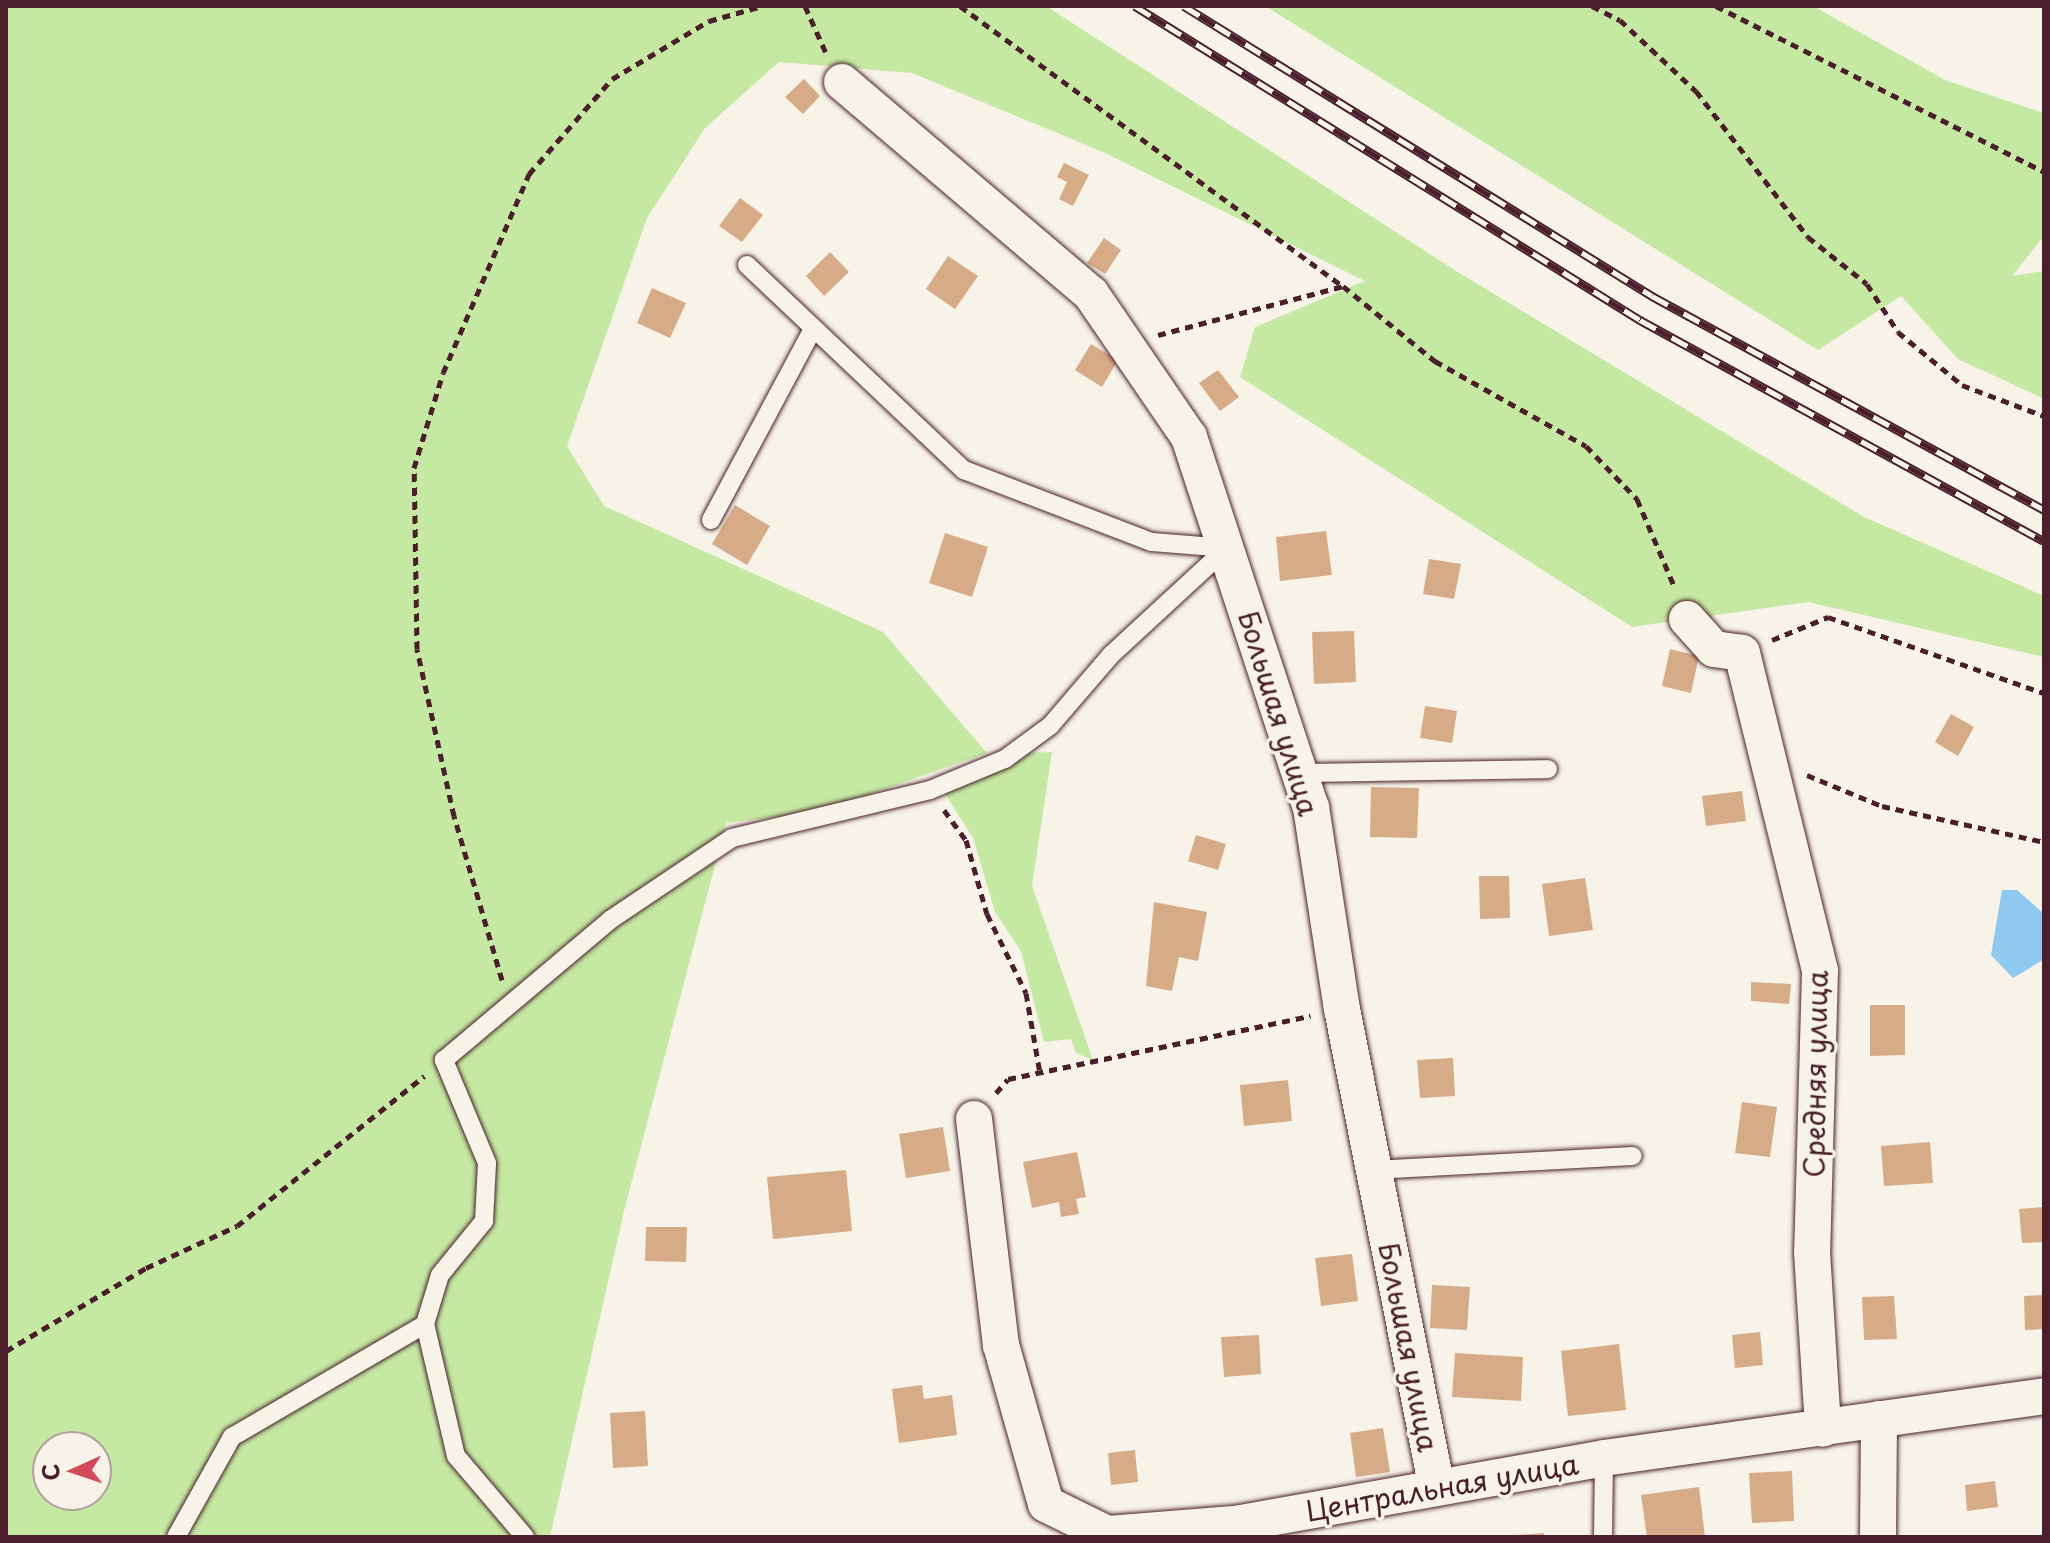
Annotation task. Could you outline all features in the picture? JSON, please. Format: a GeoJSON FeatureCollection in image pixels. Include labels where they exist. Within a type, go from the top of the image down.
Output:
{"type":"FeatureCollection","features":[{"type":"Feature","properties":{"kind":"street","name":"Большая улица"},"geometry":{"type":"LineString","coordinates":[[842,82],[1091,294],[1189,437],[1300,773],[1342,1009],[1437,1487]]}},
{"type":"Feature","properties":{"kind":"street"},"geometry":{"type":"LineString","coordinates":[[1687,619],[1714,649],[1742,653]]}},
{"type":"Feature","properties":{"kind":"street","name":"Средняя улица"},"geometry":{"type":"LineString","coordinates":[[1742,653],[1820,971],[1812,1252],[1823,1429]]}},
{"type":"Feature","properties":{"kind":"street","name":"Центральная улица"},"geometry":{"type":"LineString","coordinates":[[974,1119],[1001,1345],[1046,1504],[1107,1534],[1285,1526],[1437,1487],[1604,1458],[2044,1396]]}},
{"type":"Feature","properties":{"kind":"street"},"geometry":{"type":"LineString","coordinates":[[1878,1537],[1879,1419]]}},
{"type":"Feature","properties":{"kind":"lane"},"geometry":{"type":"LineString","coordinates":[[747,265],[964,470],[1152,542],[1227,548]]}},
{"type":"Feature","properties":{"kind":"lane"},"geometry":{"type":"LineString","coordinates":[[711,520],[813,329]]}},
{"type":"Feature","properties":{"kind":"lane"},"geometry":{"type":"LineString","coordinates":[[525,1537],[456,1456],[425,1324],[440,1275],[484,1221],[487,1163],[444,1060],[610,920],[732,838],[930,790],[1005,759],[1050,726],[1112,654],[1227,548]]}},
{"type":"Feature","properties":{"kind":"lane"},"geometry":{"type":"LineString","coordinates":[[1300,773],[1548,769]]}},
{"type":"Feature","properties":{"kind":"lane"},"geometry":{"type":"LineString","coordinates":[[1373,1170],[1633,1156]]}},
{"type":"Feature","properties":{"kind":"lane"},"geometry":{"type":"LineString","coordinates":[[176,1537],[232,1437],[425,1324]]}},
{"type":"Feature","properties":{"kind":"lane"},"geometry":{"type":"LineString","coordinates":[[1603,1537],[1604,1458]]}},
{"type":"Feature","properties":{"kind":"path"},"geometry":{"type":"LineString","coordinates":[[509,1004],[454,816],[417,649],[414,468],[443,373],[529,174],[612,79],[709,21],[762,6]]}},
{"type":"Feature","properties":{"kind":"path"},"geometry":{"type":"LineString","coordinates":[[805,6],[842,82]]}},
{"type":"Feature","properties":{"kind":"path"},"geometry":{"type":"LineString","coordinates":[[960,6],[1343,286],[1435,361],[1586,446],[1637,499],[1687,619]]}},
{"type":"Feature","properties":{"kind":"path"},"geometry":{"type":"LineString","coordinates":[[1592,6],[1620,20],[1696,91],[1808,237],[1867,284],[1898,332],[1962,385],[2044,416]]}},
{"type":"Feature","properties":{"kind":"path"},"geometry":{"type":"LineString","coordinates":[[1716,6],[2044,172]]}},
{"type":"Feature","properties":{"kind":"path"},"geometry":{"type":"LineString","coordinates":[[1127,347],[1343,286]]}},
{"type":"Feature","properties":{"kind":"path"},"geometry":{"type":"LineString","coordinates":[[1742,653],[1828,617],[2044,693]]}},
{"type":"Feature","properties":{"kind":"path"},"geometry":{"type":"LineString","coordinates":[[1769,758],[1882,806],[2044,842]]}},
{"type":"Feature","properties":{"kind":"path"},"geometry":{"type":"LineString","coordinates":[[930,790],[966,840],[987,914],[1016,967],[1040,1073]]}},
{"type":"Feature","properties":{"kind":"path"},"geometry":{"type":"LineString","coordinates":[[974,1119],[1008,1079],[1342,1009]]}},
{"type":"Feature","properties":{"kind":"path"},"geometry":{"type":"LineString","coordinates":[[6,1351],[146,1268],[237,1226],[444,1060]]}},
{"type":"Feature","properties":{"kind":"green space"},"geometry":{"type":"Polygon","coordinates":[[[6,6],[1046,6],[1456,271],[1864,517],[2044,596],[2044,657],[1808,602],[1632,627],[1240,377],[1255,327],[1365,281],[1103,152],[912,73],[779,62],[705,128],[647,218],[567,446],[604,506],[883,632],[987,753],[822,811],[726,823],[625,1207],[550,1537],[6,1537],[6,6]]]}},
{"type":"Feature","properties":{"kind":"green space"},"geometry":{"type":"Polygon","coordinates":[[[1265,6],[1813,6],[1945,80],[2044,113],[2044,236],[2012,276],[2044,271],[2044,399],[1958,359],[1901,296],[1818,350],[1265,6]]]}},
{"type":"Feature","properties":{"kind":"green space"},"geometry":{"type":"Polygon","coordinates":[[[1052,752],[1032,886],[1093,1060],[1076,1053],[1071,1039],[1044,1042],[1021,951],[995,912],[973,838],[940,786],[1027,753],[1052,752]]]}},
{"type":"Feature","properties":{"kind":"water"},"geometry":{"type":"Polygon","coordinates":[[[2002,890],[2017,890],[2044,914],[2043,960],[2013,978],[1991,955],[2002,890]]]}},
{"type":"Feature","properties":{"kind":"building"},"geometry":{"type":"Polygon","coordinates":[[[804,79],[820,96],[803,114],[785,97],[804,79]]]}},
{"type":"Feature","properties":{"kind":"building"},"geometry":{"type":"Polygon","coordinates":[[[1064,163],[1089,175],[1073,206],[1059,199],[1067,182],[1057,177],[1064,163]]]}},
{"type":"Feature","properties":{"kind":"building"},"geometry":{"type":"Polygon","coordinates":[[[740,198],[763,215],[742,242],[719,226],[740,198]]]}},
{"type":"Feature","properties":{"kind":"building"},"geometry":{"type":"Polygon","coordinates":[[[1104,238],[1121,250],[1105,274],[1087,263],[1104,238]]]}},
{"type":"Feature","properties":{"kind":"building"},"geometry":{"type":"Polygon","coordinates":[[[830,252],[849,272],[824,296],[806,276],[830,252]]]}},
{"type":"Feature","properties":{"kind":"building"},"geometry":{"type":"Polygon","coordinates":[[[948,256],[978,276],[955,309],[926,289],[948,256]]]}},
{"type":"Feature","properties":{"kind":"building"},"geometry":{"type":"Polygon","coordinates":[[[652,288],[686,303],[670,338],[637,323],[652,288]]]}},
{"type":"Feature","properties":{"kind":"building"},"geometry":{"type":"Polygon","coordinates":[[[1091,344],[1118,360],[1102,387],[1075,370],[1091,344]]]}},
{"type":"Feature","properties":{"kind":"building"},"geometry":{"type":"Polygon","coordinates":[[[1218,370],[1239,397],[1220,411],[1199,383],[1218,370]]]}},
{"type":"Feature","properties":{"kind":"building"},"geometry":{"type":"Polygon","coordinates":[[[735,505],[770,526],[747,565],[712,544],[735,505]]]}},
{"type":"Feature","properties":{"kind":"building"},"geometry":{"type":"Polygon","coordinates":[[[1326,531],[1332,575],[1280,581],[1276,537],[1326,531]]]}},
{"type":"Feature","properties":{"kind":"building"},"geometry":{"type":"Polygon","coordinates":[[[945,533],[988,547],[972,597],[929,583],[945,533]]]}},
{"type":"Feature","properties":{"kind":"building"},"geometry":{"type":"Polygon","coordinates":[[[1429,559],[1461,564],[1454,599],[1423,594],[1429,559]]]}},
{"type":"Feature","properties":{"kind":"building"},"geometry":{"type":"Polygon","coordinates":[[[1354,631],[1356,682],[1314,684],[1312,632],[1354,631]]]}},
{"type":"Feature","properties":{"kind":"building"},"geometry":{"type":"Polygon","coordinates":[[[1670,649],[1699,656],[1691,693],[1662,686],[1670,649]]]}},
{"type":"Feature","properties":{"kind":"building"},"geometry":{"type":"Polygon","coordinates":[[[1425,706],[1457,711],[1452,743],[1420,738],[1425,706]]]}},
{"type":"Feature","properties":{"kind":"building"},"geometry":{"type":"Polygon","coordinates":[[[1951,714],[1974,727],[1958,756],[1935,742],[1951,714]]]}},
{"type":"Feature","properties":{"kind":"building"},"geometry":{"type":"Polygon","coordinates":[[[1371,787],[1419,788],[1417,838],[1370,837],[1371,787]]]}},
{"type":"Feature","properties":{"kind":"building"},"geometry":{"type":"Polygon","coordinates":[[[1742,791],[1746,821],[1706,826],[1702,796],[1742,791]]]}},
{"type":"Feature","properties":{"kind":"building"},"geometry":{"type":"Polygon","coordinates":[[[1196,835],[1226,844],[1218,870],[1188,861],[1196,835]]]}},
{"type":"Feature","properties":{"kind":"building"},"geometry":{"type":"Polygon","coordinates":[[[1479,876],[1509,876],[1510,918],[1480,919],[1479,876]]]}},
{"type":"Feature","properties":{"kind":"building"},"geometry":{"type":"Polygon","coordinates":[[[1585,878],[1593,930],[1549,936],[1542,884],[1585,878]]]}},
{"type":"Feature","properties":{"kind":"building"},"geometry":{"type":"Polygon","coordinates":[[[1154,902],[1207,912],[1198,961],[1179,957],[1172,991],[1146,986],[1154,902]]]}},
{"type":"Feature","properties":{"kind":"building"},"geometry":{"type":"Polygon","coordinates":[[[1751,982],[1791,984],[1789,1004],[1751,1001],[1751,982]]]}},
{"type":"Feature","properties":{"kind":"building"},"geometry":{"type":"Polygon","coordinates":[[[1870,1005],[1905,1005],[1905,1055],[1870,1056],[1870,1005]]]}},
{"type":"Feature","properties":{"kind":"building"},"geometry":{"type":"Polygon","coordinates":[[[1453,1058],[1455,1096],[1420,1098],[1417,1060],[1453,1058]]]}},
{"type":"Feature","properties":{"kind":"building"},"geometry":{"type":"Polygon","coordinates":[[[1288,1080],[1292,1121],[1244,1126],[1240,1085],[1288,1080]]]}},
{"type":"Feature","properties":{"kind":"building"},"geometry":{"type":"Polygon","coordinates":[[[1742,1102],[1777,1107],[1770,1157],[1735,1153],[1742,1102]]]}},
{"type":"Feature","properties":{"kind":"building"},"geometry":{"type":"Polygon","coordinates":[[[943,1127],[950,1171],[906,1178],[899,1134],[943,1127]]]}},
{"type":"Feature","properties":{"kind":"building"},"geometry":{"type":"Polygon","coordinates":[[[1930,1142],[1933,1183],[1884,1186],[1881,1146],[1930,1142]]]}},
{"type":"Feature","properties":{"kind":"building"},"geometry":{"type":"Polygon","coordinates":[[[1077,1152],[1086,1197],[1076,1199],[1079,1214],[1061,1217],[1059,1202],[1032,1208],[1023,1162],[1077,1152]]]}},
{"type":"Feature","properties":{"kind":"building"},"geometry":{"type":"Polygon","coordinates":[[[846,1170],[852,1231],[773,1239],[767,1177],[846,1170]]]}},
{"type":"Feature","properties":{"kind":"building"},"geometry":{"type":"Polygon","coordinates":[[[2044,1207],[2044,1242],[2022,1243],[2019,1209],[2044,1207]]]}},
{"type":"Feature","properties":{"kind":"building"},"geometry":{"type":"Polygon","coordinates":[[[646,1227],[687,1227],[686,1262],[645,1261],[646,1227]]]}},
{"type":"Feature","properties":{"kind":"building"},"geometry":{"type":"Polygon","coordinates":[[[1352,1254],[1358,1301],[1321,1306],[1315,1258],[1352,1254]]]}},
{"type":"Feature","properties":{"kind":"building"},"geometry":{"type":"Polygon","coordinates":[[[1432,1285],[1470,1287],[1467,1330],[1430,1328],[1432,1285]]]}},
{"type":"Feature","properties":{"kind":"building"},"geometry":{"type":"Polygon","coordinates":[[[2044,1295],[2044,1329],[2025,1330],[2024,1296],[2044,1295]]]}},
{"type":"Feature","properties":{"kind":"building"},"geometry":{"type":"Polygon","coordinates":[[[1894,1296],[1897,1339],[1864,1340],[1862,1297],[1894,1296]]]}},
{"type":"Feature","properties":{"kind":"building"},"geometry":{"type":"Polygon","coordinates":[[[1760,1332],[1763,1365],[1735,1368],[1732,1335],[1760,1332]]]}},
{"type":"Feature","properties":{"kind":"building"},"geometry":{"type":"Polygon","coordinates":[[[1259,1335],[1261,1374],[1224,1377],[1221,1337],[1259,1335]]]}},
{"type":"Feature","properties":{"kind":"building"},"geometry":{"type":"Polygon","coordinates":[[[1619,1344],[1626,1410],[1568,1416],[1561,1351],[1619,1344]]]}},
{"type":"Feature","properties":{"kind":"building"},"geometry":{"type":"Polygon","coordinates":[[[1455,1353],[1523,1357],[1521,1401],[1452,1397],[1455,1353]]]}},
{"type":"Feature","properties":{"kind":"building"},"geometry":{"type":"Polygon","coordinates":[[[922,1385],[924,1399],[952,1395],[957,1435],[899,1443],[892,1389],[922,1385]]]}},
{"type":"Feature","properties":{"kind":"building"},"geometry":{"type":"Polygon","coordinates":[[[645,1411],[648,1466],[613,1468],[610,1413],[645,1411]]]}},
{"type":"Feature","properties":{"kind":"building"},"geometry":{"type":"Polygon","coordinates":[[[1383,1428],[1390,1472],[1356,1477],[1350,1433],[1383,1428]]]}},
{"type":"Feature","properties":{"kind":"building"},"geometry":{"type":"Polygon","coordinates":[[[1135,1450],[1138,1482],[1111,1485],[1108,1453],[1135,1450]]]}},
{"type":"Feature","properties":{"kind":"building"},"geometry":{"type":"Polygon","coordinates":[[[1792,1471],[1794,1521],[1752,1523],[1749,1473],[1792,1471]]]}},
{"type":"Feature","properties":{"kind":"building"},"geometry":{"type":"Polygon","coordinates":[[[1995,1481],[1998,1507],[1967,1511],[1965,1485],[1995,1481]]]}},
{"type":"Feature","properties":{"kind":"building"},"geometry":{"type":"Polygon","coordinates":[[[1699,1487],[1705,1537],[1647,1537],[1641,1495],[1699,1487]]]}},
{"type":"Feature","properties":{"kind":"building"},"geometry":{"type":"Polygon","coordinates":[[[1544,1533],[1544,1537],[1517,1537],[1517,1535],[1544,1533]]]}},
{"type":"Feature","properties":{"kind":"railway"},"geometry":{"type":"LineString","coordinates":[[1135,6],[1640,320],[2044,541]]}},
{"type":"Feature","properties":{"kind":"railway"},"geometry":{"type":"LineString","coordinates":[[1184,6],[1652,296],[2044,510]]}}]}
